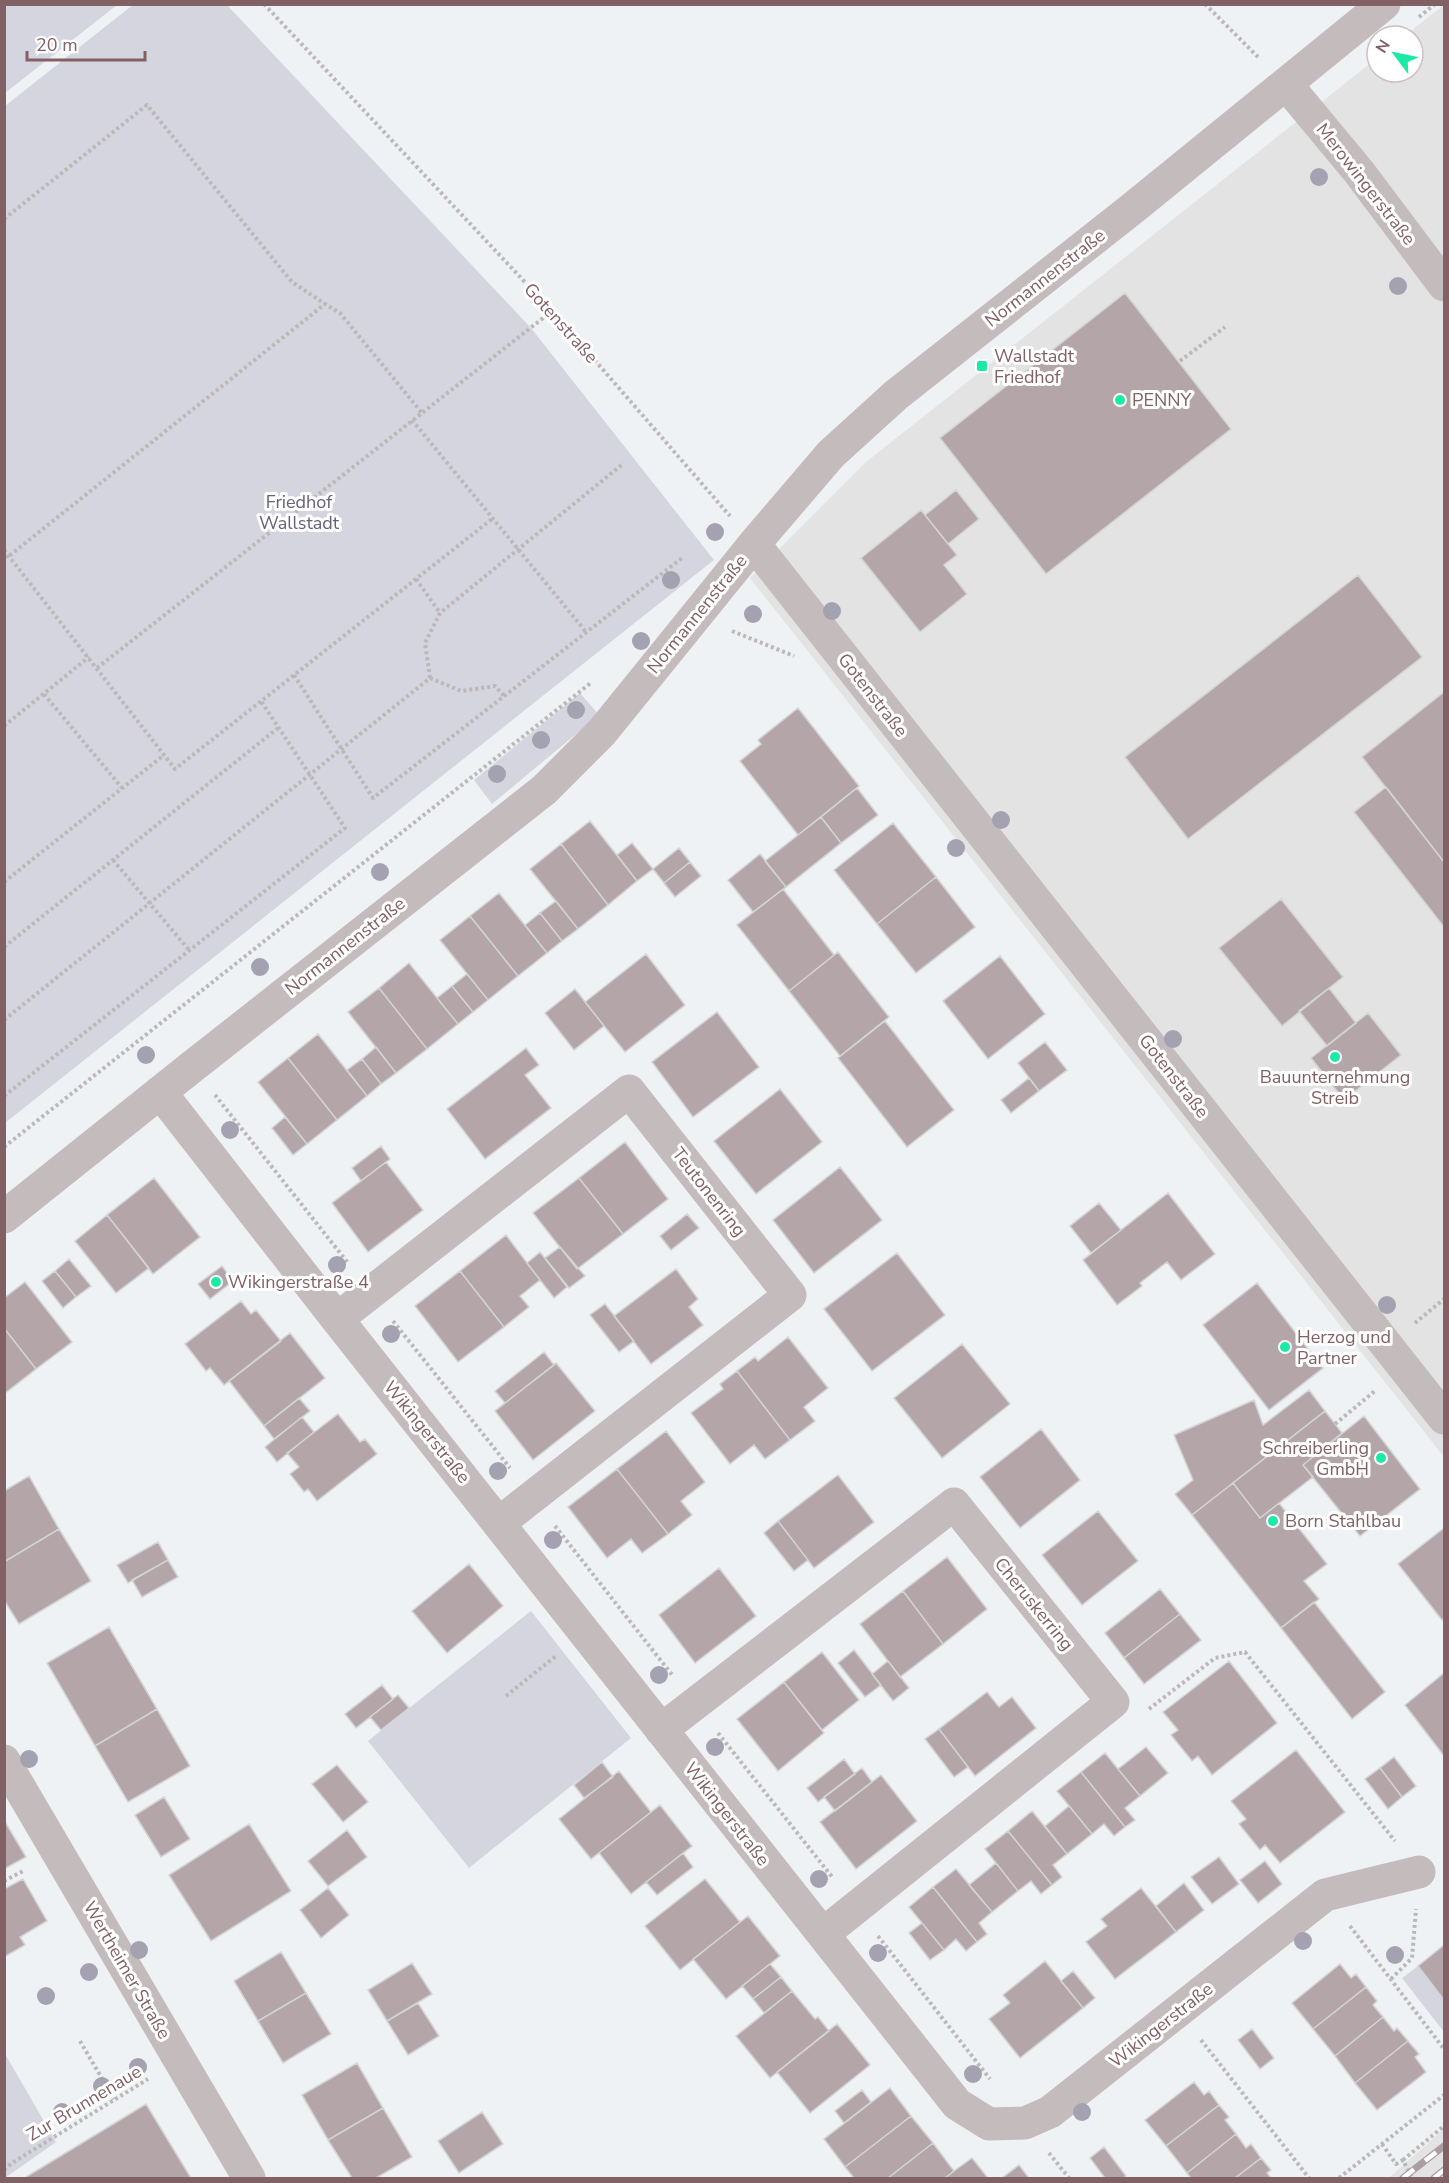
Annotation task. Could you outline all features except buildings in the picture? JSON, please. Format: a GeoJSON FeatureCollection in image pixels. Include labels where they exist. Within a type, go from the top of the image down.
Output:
{"type":"FeatureCollection","features":[{"type":"Feature","properties":{"kind":"street","name":"Normannenstraße"},"geometry":{"type":"LineString","coordinates":[[4,1217],[544,790],[602,732],[754,544],[831,454],[896,395],[1384,4]]}},
{"type":"Feature","properties":{"kind":"street","name":"Merowingerstraße"},"geometry":{"type":"LineString","coordinates":[[1286,84],[1359,172],[1444,285]]}},
{"type":"Feature","properties":{"kind":"street","name":"Gotenstraße"},"geometry":{"type":"LineString","coordinates":[[754,544],[1444,1418]]}},
{"type":"Feature","properties":{"kind":"street","name":"Teutonenring"},"geometry":{"type":"LineString","coordinates":[[337,1319],[628,1091],[790,1295],[499,1523]]}},
{"type":"Feature","properties":{"kind":"street","name":"Wikingerstraße"},"geometry":{"type":"LineString","coordinates":[[160,1092],[957,2104],[989,2124],[1025,2122],[1050,2112],[1325,1895],[1419,1872]]}},
{"type":"Feature","properties":{"kind":"street","name":"Cheruskerring"},"geometry":{"type":"LineString","coordinates":[[661,1730],[954,1504],[1113,1702]]}},
{"type":"Feature","properties":{"kind":"street"},"geometry":{"type":"LineString","coordinates":[[823,1934],[1113,1702]]}},
{"type":"Feature","properties":{"kind":"street","name":"Wertheimer Straße"},"geometry":{"type":"LineString","coordinates":[[4,1761],[249,2178]]}},
{"type":"Feature","properties":{"kind":"path","name":"Gotenstraße"},"geometry":{"type":"LineString","coordinates":[[264,4],[552,311],[754,544]]}},
{"type":"Feature","properties":{"kind":"path"},"geometry":{"type":"LineString","coordinates":[[1204,4],[1286,84]]}},
{"type":"Feature","properties":{"kind":"path"},"geometry":{"type":"LineString","coordinates":[[4,219],[147,105],[292,282],[340,313],[422,413]]}},
{"type":"Feature","properties":{"kind":"path"},"geometry":{"type":"LineString","coordinates":[[7,557],[325,304]]}},
{"type":"Feature","properties":{"kind":"path"},"geometry":{"type":"LineString","coordinates":[[97,668],[552,311]]}},
{"type":"Feature","properties":{"kind":"path"},"geometry":{"type":"LineString","coordinates":[[1180,361],[1225,327]]}},
{"type":"Feature","properties":{"kind":"path"},"geometry":{"type":"LineString","coordinates":[[411,420],[586,632]]}},
{"type":"Feature","properties":{"kind":"path"},"geometry":{"type":"LineString","coordinates":[[430,678],[425,643],[440,613],[624,463]]}},
{"type":"Feature","properties":{"kind":"path"},"geometry":{"type":"LineString","coordinates":[[4,550],[7,557],[89,657],[175,769],[492,519]]}},
{"type":"Feature","properties":{"kind":"path"},"geometry":{"type":"LineString","coordinates":[[294,675],[373,798],[682,558]]}},
{"type":"Feature","properties":{"kind":"path"},"geometry":{"type":"LineString","coordinates":[[416,579],[440,613]]}},
{"type":"Feature","properties":{"kind":"path"},"geometry":{"type":"LineString","coordinates":[[691,622],[738,633],[794,656],[831,642]]}},
{"type":"Feature","properties":{"kind":"path"},"geometry":{"type":"LineString","coordinates":[[4,726],[89,657]]}},
{"type":"Feature","properties":{"kind":"path"},"geometry":{"type":"LineString","coordinates":[[4,1147],[601,675]]}},
{"type":"Feature","properties":{"kind":"path"},"geometry":{"type":"LineString","coordinates":[[430,678],[461,691],[495,686],[504,696]]}},
{"type":"Feature","properties":{"kind":"path"},"geometry":{"type":"LineString","coordinates":[[4,1020],[430,678]]}},
{"type":"Feature","properties":{"kind":"path"},"geometry":{"type":"LineString","coordinates":[[45,694],[122,788]]}},
{"type":"Feature","properties":{"kind":"path"},"geometry":{"type":"LineString","coordinates":[[4,1096],[345,828],[261,701]]}},
{"type":"Feature","properties":{"kind":"path"},"geometry":{"type":"LineString","coordinates":[[4,947],[278,728]]}},
{"type":"Feature","properties":{"kind":"path"},"geometry":{"type":"LineString","coordinates":[[4,882],[164,755]]}},
{"type":"Feature","properties":{"kind":"path"},"geometry":{"type":"LineString","coordinates":[[113,860],[189,950]]}},
{"type":"Feature","properties":{"kind":"path"},"geometry":{"type":"LineString","coordinates":[[193,1066],[1025,2122]]}},
{"type":"Feature","properties":{"kind":"path"},"geometry":{"type":"LineString","coordinates":[[1335,1424],[1404,1368]]}},
{"type":"Feature","properties":{"kind":"path"},"geometry":{"type":"LineString","coordinates":[[506,1696],[585,1633]]}},
{"type":"Feature","properties":{"kind":"path"},"geometry":{"type":"LineString","coordinates":[[1113,1702],[1144,1713],[1215,1658],[1245,1652],[1419,1872],[1413,1958],[1391,1979]]}},
{"type":"Feature","properties":{"kind":"path"},"geometry":{"type":"LineString","coordinates":[[4,1881],[31,1866]]}},
{"type":"Feature","properties":{"kind":"path"},"geometry":{"type":"LineString","coordinates":[[1325,1895],[1444,2049]]}},
{"type":"Feature","properties":{"kind":"path"},"geometry":{"type":"LineString","coordinates":[[1178,2011],[1309,2178]]}},
{"type":"Feature","properties":{"kind":"path"},"geometry":{"type":"LineString","coordinates":[[80,2041],[114,2099]]}},
{"type":"Feature","properties":{"kind":"path","name":"Zur Brunnenaue"},"geometry":{"type":"LineString","coordinates":[[4,2170],[114,2099],[180,2061]]}},
{"type":"Feature","properties":{"kind":"path"},"geometry":{"type":"LineString","coordinates":[[1339,2178],[1444,2095]]}},
{"type":"Feature","properties":{"kind":"path"},"geometry":{"type":"LineString","coordinates":[[1382,2144],[1396,2164],[1444,2126]]}},
{"type":"Feature","properties":{"kind":"path"},"geometry":{"type":"LineString","coordinates":[[1403,2160],[1412,2178]]}},
{"type":"Feature","properties":{"kind":"shaded area"},"geometry":{"type":"Polygon","coordinates":[[[1444,5],[1444,1457],[750,578],[866,462],[1365,67],[1365,84],[1425,84],[1425,24],[1419,24],[1444,5]]]}},
{"type":"Feature","properties":{"kind":"shaded area"},"geometry":{"type":"Polygon","coordinates":[[[1444,2129],[1444,2178],[1388,2178],[1391,2176],[1444,2129]]]}},
{"type":"Feature","properties":{"kind":"green space"},"geometry":{"type":"Polygon","coordinates":[[[5,4],[117,4],[117,5],[5,93],[5,4]]]}},
{"type":"Feature","properties":{"kind":"green space","name":"Friedhof Wallstadt"},"geometry":{"type":"Polygon","coordinates":[[[134,4],[227,5],[531,328],[714,560],[5,1123],[5,106],[134,4]]]}},
{"type":"Feature","properties":{"kind":"green space"},"geometry":{"type":"Polygon","coordinates":[[[580,693],[599,715],[492,804],[474,780],[580,693]]]}},
{"type":"Feature","properties":{"kind":"green space"},"geometry":{"type":"Polygon","coordinates":[[[531,1611],[631,1738],[469,1868],[368,1741],[531,1611]]]}},
{"type":"Feature","properties":{"kind":"green space"},"geometry":{"type":"Polygon","coordinates":[[[1418,1966],[1444,2000],[1444,2032],[1402,1978],[1418,1966]]]}},
{"type":"Feature","properties":{"kind":"green space"},"geometry":{"type":"Polygon","coordinates":[[[4,2052],[56,2142],[5,2178],[4,2178],[4,2052]]]}},
{"type":"Feature","properties":{"kind":"railway"},"geometry":{"type":"LineString","coordinates":[[1403,2178],[1444,2146]]}},
{"type":"Feature","properties":{"kind":"railway"},"geometry":{"type":"LineString","coordinates":[[1434,2178],[1444,2170]]}},
{"type":"Feature","properties":{"kind":"place","name":"Wallstadt Friedhof"},"geometry":{"type":"Point","coordinates":[982,366]}},
{"type":"Feature","properties":{"kind":"place","name":"PENNY"},"geometry":{"type":"Point","coordinates":[1120,400]}},
{"type":"Feature","properties":{"kind":"place","name":"Bauunternehmung Streib"},"geometry":{"type":"Point","coordinates":[1335,1057]}},
{"type":"Feature","properties":{"kind":"place","name":"Wikingerstraße 4"},"geometry":{"type":"Point","coordinates":[216,1282]}},
{"type":"Feature","properties":{"kind":"place","name":"Herzog und Partner"},"geometry":{"type":"Point","coordinates":[1285,1347]}},
{"type":"Feature","properties":{"kind":"place","name":"Schreiberling GmbH"},"geometry":{"type":"Point","coordinates":[1381,1458]}},
{"type":"Feature","properties":{"kind":"place","name":"Born Stahlbau"},"geometry":{"type":"Point","coordinates":[1273,1521]}}]}
